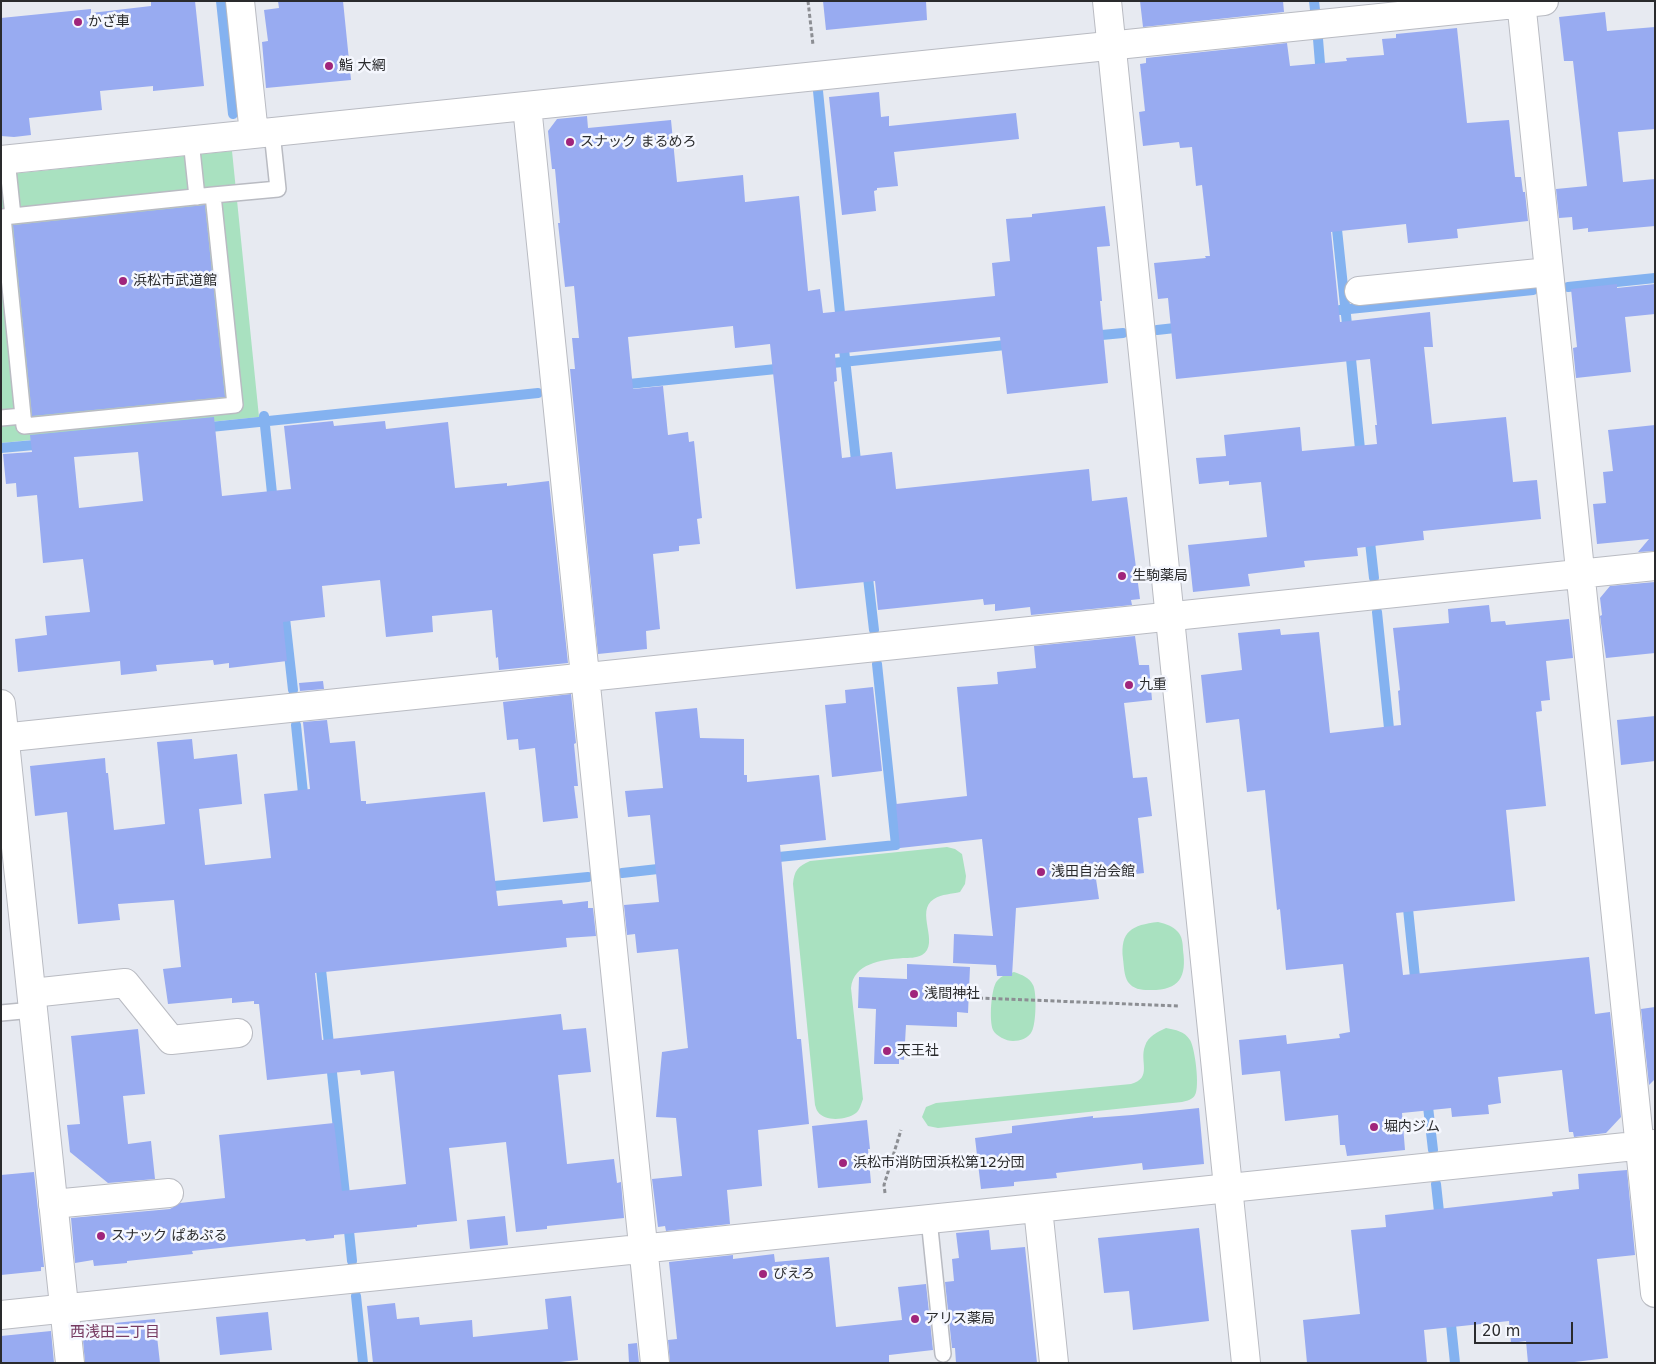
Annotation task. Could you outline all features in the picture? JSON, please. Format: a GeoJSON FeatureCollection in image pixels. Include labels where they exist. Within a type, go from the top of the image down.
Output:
{"type":"FeatureCollection","features":[{"type":"Feature","properties":{"kind":"street"},"geometry":{"type":"LineString","coordinates":[[240,1],[263,133]]}},
{"type":"Feature","properties":{"kind":"street"},"geometry":{"type":"LineString","coordinates":[[1106,1],[1246,1363]]}},
{"type":"Feature","properties":{"kind":"street"},"geometry":{"type":"LineString","coordinates":[[4,159],[1529,2],[1549,272],[1580,574],[1647,1145],[1655,1293]]}},
{"type":"Feature","properties":{"kind":"street"},"geometry":{"type":"LineString","coordinates":[[527,106],[655,1363]]}},
{"type":"Feature","properties":{"kind":"street"},"geometry":{"type":"LineString","coordinates":[[1359,291],[1549,272]]}},
{"type":"Feature","properties":{"kind":"street"},"geometry":{"type":"LineString","coordinates":[[3,738],[1655,566]]}},
{"type":"Feature","properties":{"kind":"street"},"geometry":{"type":"LineString","coordinates":[[1,704],[3,738],[70,1363]]}},
{"type":"Feature","properties":{"kind":"street"},"geometry":{"type":"LineString","coordinates":[[32,1002],[125,984],[171,1040],[238,1033]]}},
{"type":"Feature","properties":{"kind":"street"},"geometry":{"type":"LineString","coordinates":[[1,1315],[1647,1145]]}},
{"type":"Feature","properties":{"kind":"street"},"geometry":{"type":"LineString","coordinates":[[53,1204],[169,1193]]}},
{"type":"Feature","properties":{"kind":"street"},"geometry":{"type":"LineString","coordinates":[[1038,1208],[1054,1363]]}},
{"type":"Feature","properties":{"kind":"lane"},"geometry":{"type":"LineString","coordinates":[[213,195],[235,405],[24,426],[3,217],[213,195],[278,189],[263,133]]}},
{"type":"Feature","properties":{"kind":"lane"},"geometry":{"type":"LineString","coordinates":[[191,140],[196,197]]}},
{"type":"Feature","properties":{"kind":"lane"},"geometry":{"type":"LineString","coordinates":[[4,159],[13,216]]}},
{"type":"Feature","properties":{"kind":"lane"},"geometry":{"type":"LineString","coordinates":[[1,418],[23,416]]}},
{"type":"Feature","properties":{"kind":"lane"},"geometry":{"type":"LineString","coordinates":[[1,1013],[32,1002]]}},
{"type":"Feature","properties":{"kind":"lane"},"geometry":{"type":"LineString","coordinates":[[929,1219],[943,1354]]}},
{"type":"Feature","properties":{"kind":"path"},"geometry":{"type":"LineString","coordinates":[[808,1],[813,49]]}},
{"type":"Feature","properties":{"kind":"path"},"geometry":{"type":"LineString","coordinates":[[979,998],[1187,1007],[1209,1004]]}},
{"type":"Feature","properties":{"kind":"path"},"geometry":{"type":"LineString","coordinates":[[888,1224],[884,1185],[901,1130]]}},
{"type":"Feature","properties":{"kind":"green space","name":"浜松市武道館"},"geometry":{"type":"Polygon","coordinates":[[[232,151],[259,417],[1,443],[1,175],[232,151]]]}},
{"type":"Feature","properties":{"kind":"green space"},"geometry":{"type":"Polygon","coordinates":[[[947,847],[955,849],[962,854],[966,876],[965,884],[960,892],[937,897],[929,904],[926,911],[926,919],[929,943],[927,950],[922,955],[870,964],[857,973],[851,988],[863,1099],[856,1113],[847,1117],[831,1119],[821,1115],[815,1105],[793,884],[794,876],[802,865],[810,861],[947,847]]]}},
{"type":"Feature","properties":{"kind":"green space"},"geometry":{"type":"Polygon","coordinates":[[[1158,922],[1172,927],[1180,936],[1184,960],[1182,975],[1179,981],[1167,988],[1159,990],[1137,989],[1128,982],[1124,971],[1124,942],[1126,936],[1135,928],[1158,922]]]}},
{"type":"Feature","properties":{"kind":"green space"},"geometry":{"type":"Polygon","coordinates":[[[1014,972],[1027,978],[1033,985],[1036,1008],[1033,1027],[1029,1036],[1013,1041],[1001,1038],[994,1032],[991,1012],[993,990],[997,981],[1003,976],[1014,972]]]}},
{"type":"Feature","properties":{"kind":"green space"},"geometry":{"type":"Polygon","coordinates":[[[1166,1028],[1182,1033],[1188,1037],[1192,1044],[1197,1084],[1195,1095],[1188,1100],[938,1128],[928,1126],[922,1117],[926,1107],[936,1103],[1131,1084],[1142,1078],[1144,1073],[1146,1043],[1154,1035],[1166,1028]]]}},
{"type":"Feature","properties":{"kind":"building"},"geometry":{"type":"Polygon","coordinates":[[[151,1],[195,1],[204,86],[153,91],[153,86],[100,91],[102,110],[29,118],[31,135],[1,136],[1,18],[91,9],[91,13],[151,6],[151,1]]]}},
{"type":"Feature","properties":{"kind":"building"},"geometry":{"type":"Polygon","coordinates":[[[278,1],[343,1],[351,80],[266,88],[262,42],[268,41],[264,10],[279,8],[278,1]]]}},
{"type":"Feature","properties":{"kind":"building"},"geometry":{"type":"Polygon","coordinates":[[[823,1],[926,1],[927,20],[826,30],[823,1]]]}},
{"type":"Feature","properties":{"kind":"building"},"geometry":{"type":"Polygon","coordinates":[[[1140,1],[1283,1],[1284,12],[1143,27],[1140,1]]]}},
{"type":"Feature","properties":{"kind":"building"},"geometry":{"type":"Polygon","coordinates":[[[1605,12],[1607,31],[1655,27],[1655,129],[1618,132],[1623,182],[1655,179],[1655,226],[1588,232],[1588,228],[1573,230],[1572,217],[1559,218],[1556,189],[1587,186],[1573,61],[1564,61],[1559,17],[1605,12]]]}},
{"type":"Feature","properties":{"kind":"building"},"geometry":{"type":"Polygon","coordinates":[[[1457,28],[1467,123],[1509,120],[1515,177],[1521,177],[1523,192],[1525,192],[1528,221],[1457,229],[1458,238],[1408,243],[1406,224],[1331,232],[1340,322],[1430,312],[1433,347],[1424,347],[1432,424],[1506,417],[1513,482],[1537,480],[1541,519],[1423,531],[1424,540],[1357,548],[1358,556],[1304,561],[1305,567],[1248,574],[1250,586],[1193,592],[1188,545],[1267,537],[1261,482],[1229,485],[1229,481],[1199,484],[1196,458],[1226,456],[1224,435],[1300,427],[1302,451],[1377,444],[1375,425],[1377,425],[1370,359],[1176,379],[1168,298],[1158,299],[1154,263],[1210,256],[1202,185],[1196,186],[1192,147],[1180,148],[1179,142],[1143,146],[1139,112],[1145,111],[1140,64],[1146,63],[1146,58],[1287,43],[1290,66],[1347,61],[1346,58],[1384,55],[1382,39],[1396,38],[1396,34],[1457,28]]]}},
{"type":"Feature","properties":{"kind":"building"},"geometry":{"type":"Polygon","coordinates":[[[879,92],[881,117],[889,116],[889,126],[1016,113],[1019,139],[894,152],[898,186],[877,188],[874,191],[876,211],[842,215],[829,97],[879,92]]]}},
{"type":"Feature","properties":{"kind":"building"},"geometry":{"type":"Polygon","coordinates":[[[587,116],[588,128],[671,120],[677,182],[743,175],[745,202],[799,196],[808,291],[820,289],[823,313],[995,296],[992,263],[1010,261],[1006,219],[1032,217],[1032,214],[1105,206],[1110,246],[1097,247],[1108,383],[1007,394],[1000,337],[835,354],[837,381],[834,382],[842,458],[892,452],[896,489],[1089,469],[1092,501],[1127,497],[1140,599],[1131,600],[1132,605],[1031,615],[1030,607],[995,611],[995,604],[984,605],[983,599],[878,610],[875,581],[796,589],[770,344],[735,348],[733,326],[628,337],[633,389],[663,386],[668,435],[688,432],[689,442],[694,441],[702,518],[697,519],[700,544],[679,546],[679,551],[653,554],[660,629],[646,631],[647,649],[598,654],[570,369],[575,369],[572,338],[579,338],[574,286],[565,287],[558,223],[560,223],[555,169],[552,169],[548,131],[557,119],[587,116]]]}},
{"type":"Feature","properties":{"kind":"building"},"geometry":{"type":"Polygon","coordinates":[[[205,205],[225,397],[32,416],[13,225],[205,205]]]}},
{"type":"Feature","properties":{"kind":"building"},"geometry":{"type":"Polygon","coordinates":[[[1617,284],[1617,288],[1655,284],[1655,314],[1625,317],[1631,372],[1576,378],[1573,348],[1577,347],[1571,289],[1617,284]]]}},
{"type":"Feature","properties":{"kind":"building"},"geometry":{"type":"Polygon","coordinates":[[[214,417],[222,496],[291,489],[284,426],[333,421],[334,426],[385,421],[386,429],[448,422],[455,488],[507,483],[507,486],[549,481],[568,663],[499,670],[498,657],[496,658],[492,610],[432,616],[433,632],[386,637],[380,580],[322,586],[325,617],[283,622],[287,661],[229,668],[229,663],[214,665],[213,660],[156,665],[157,671],[121,675],[120,661],[18,672],[15,639],[47,635],[45,616],[90,612],[83,559],[43,563],[37,495],[17,497],[16,483],[6,484],[3,454],[32,452],[30,435],[214,417]],[[138,452],[74,457],[79,508],[143,501],[138,452]]]}},
{"type":"Feature","properties":{"kind":"building"},"geometry":{"type":"Polygon","coordinates":[[[1655,425],[1655,551],[1638,552],[1649,539],[1597,544],[1593,504],[1606,503],[1603,472],[1613,471],[1608,430],[1655,425]]]}},
{"type":"Feature","properties":{"kind":"building"},"geometry":{"type":"Polygon","coordinates":[[[1655,582],[1655,653],[1606,658],[1600,616],[1602,615],[1600,598],[1610,586],[1655,582]]]}},
{"type":"Feature","properties":{"kind":"building"},"geometry":{"type":"Polygon","coordinates":[[[1489,605],[1491,622],[1505,621],[1506,625],[1569,619],[1573,658],[1546,661],[1550,700],[1541,701],[1542,711],[1536,712],[1546,806],[1506,810],[1515,901],[1396,913],[1403,975],[1589,957],[1595,1014],[1610,1012],[1621,1117],[1606,1133],[1574,1137],[1573,1132],[1569,1132],[1562,1070],[1498,1077],[1501,1103],[1488,1105],[1489,1114],[1452,1117],[1451,1108],[1402,1113],[1405,1150],[1347,1156],[1345,1145],[1340,1145],[1338,1115],[1285,1121],[1280,1071],[1242,1075],[1239,1040],[1286,1035],[1287,1044],[1340,1038],[1339,1034],[1350,1032],[1343,964],[1286,970],[1280,909],[1277,910],[1265,790],[1247,792],[1239,719],[1206,723],[1201,675],[1242,670],[1238,633],[1280,629],[1281,635],[1319,632],[1330,733],[1401,725],[1398,691],[1400,690],[1393,628],[1449,623],[1448,609],[1489,605]]]}},
{"type":"Feature","properties":{"kind":"building"},"geometry":{"type":"Polygon","coordinates":[[[1135,636],[1139,665],[1149,665],[1152,700],[1124,703],[1133,778],[1147,777],[1152,816],[1138,818],[1144,873],[1096,879],[1099,899],[1016,908],[1012,976],[997,976],[996,965],[953,963],[954,934],[993,936],[982,839],[900,848],[896,804],[967,796],[957,687],[998,684],[997,672],[1036,668],[1034,646],[1135,636]]]}},
{"type":"Feature","properties":{"kind":"building"},"geometry":{"type":"Polygon","coordinates":[[[323,681],[324,689],[300,691],[299,683],[323,681]]]}},
{"type":"Feature","properties":{"kind":"building"},"geometry":{"type":"Polygon","coordinates":[[[873,687],[882,771],[832,777],[825,705],[846,703],[845,690],[873,687]]]}},
{"type":"Feature","properties":{"kind":"building"},"geometry":{"type":"Polygon","coordinates":[[[571,694],[576,743],[574,744],[578,786],[574,786],[578,818],[543,822],[535,748],[519,750],[518,739],[507,740],[503,702],[571,694]]]}},
{"type":"Feature","properties":{"kind":"building"},"geometry":{"type":"Polygon","coordinates":[[[697,708],[700,738],[744,739],[744,775],[747,775],[747,782],[819,775],[826,840],[780,845],[797,1039],[801,1039],[809,1124],[758,1130],[762,1186],[727,1190],[730,1224],[666,1231],[665,1226],[658,1227],[652,1179],[682,1176],[676,1118],[656,1117],[662,1052],[688,1048],[678,949],[637,953],[635,934],[627,935],[624,905],[659,902],[650,815],[628,817],[625,791],[663,788],[655,712],[697,708]]]}},
{"type":"Feature","properties":{"kind":"building"},"geometry":{"type":"Polygon","coordinates":[[[1655,716],[1655,761],[1621,765],[1617,720],[1655,716]]]}},
{"type":"Feature","properties":{"kind":"building"},"geometry":{"type":"Polygon","coordinates":[[[327,720],[330,743],[355,741],[361,801],[366,801],[366,804],[485,792],[498,906],[562,900],[563,904],[588,901],[588,908],[593,908],[596,936],[566,938],[567,947],[315,973],[322,1040],[561,1014],[563,1030],[586,1028],[591,1072],[558,1075],[567,1164],[614,1159],[617,1183],[621,1182],[624,1218],[547,1226],[547,1229],[516,1232],[506,1142],[449,1148],[457,1221],[334,1235],[334,1238],[306,1241],[305,1239],[192,1251],[193,1254],[127,1261],[127,1263],[94,1266],[93,1260],[75,1263],[71,1218],[170,1209],[180,1203],[225,1198],[219,1135],[334,1123],[342,1191],[406,1184],[394,1071],[361,1075],[360,1070],[267,1080],[259,1004],[254,1004],[254,1001],[232,1003],[232,998],[168,1004],[163,969],[181,967],[174,900],[118,904],[120,920],[78,924],[67,812],[35,816],[30,766],[105,758],[114,830],[165,824],[157,742],[192,739],[194,759],[237,754],[242,804],[199,809],[205,865],[271,858],[264,794],[310,789],[303,722],[327,720]]]}},
{"type":"Feature","properties":{"kind":"building","name":"浅間神社"},"geometry":{"type":"Polygon","coordinates":[[[907,964],[970,967],[968,1013],[957,1012],[957,1027],[906,1025],[904,1060],[899,1059],[899,1064],[874,1064],[876,1009],[858,1008],[859,977],[907,979],[907,964]]]}},
{"type":"Feature","properties":{"kind":"building"},"geometry":{"type":"Polygon","coordinates":[[[1655,1007],[1655,1079],[1649,1085],[1641,1009],[1655,1007]]]}},
{"type":"Feature","properties":{"kind":"building"},"geometry":{"type":"Polygon","coordinates":[[[138,1029],[145,1094],[123,1096],[128,1144],[151,1141],[155,1179],[108,1183],[70,1152],[67,1125],[80,1124],[71,1036],[138,1029]]]}},
{"type":"Feature","properties":{"kind":"building"},"geometry":{"type":"Polygon","coordinates":[[[1199,1108],[1204,1164],[1143,1170],[1142,1163],[1056,1173],[1057,1178],[1014,1182],[1014,1186],[981,1189],[975,1138],[1012,1133],[1012,1126],[1093,1116],[1093,1118],[1199,1108]]]}},
{"type":"Feature","properties":{"kind":"building","name":"浜松市消防団浜松第12分団"},"geometry":{"type":"Polygon","coordinates":[[[867,1120],[871,1183],[818,1188],[812,1126],[867,1120]]]}},
{"type":"Feature","properties":{"kind":"building"},"geometry":{"type":"Polygon","coordinates":[[[1627,1170],[1635,1255],[1597,1259],[1608,1358],[1566,1363],[1528,1363],[1526,1341],[1511,1343],[1509,1321],[1424,1330],[1427,1363],[1307,1363],[1303,1320],[1360,1314],[1351,1230],[1386,1227],[1385,1215],[1553,1196],[1552,1192],[1579,1189],[1578,1174],[1627,1170]]]}},
{"type":"Feature","properties":{"kind":"building"},"geometry":{"type":"Polygon","coordinates":[[[34,1172],[44,1267],[41,1267],[41,1271],[1,1275],[1,1175],[34,1172]]]}},
{"type":"Feature","properties":{"kind":"building"},"geometry":{"type":"Polygon","coordinates":[[[505,1216],[508,1245],[470,1249],[467,1220],[505,1216]]]}},
{"type":"Feature","properties":{"kind":"building"},"geometry":{"type":"Polygon","coordinates":[[[1199,1228],[1209,1321],[1133,1330],[1129,1291],[1104,1293],[1098,1238],[1199,1228]]]}},
{"type":"Feature","properties":{"kind":"building"},"geometry":{"type":"Polygon","coordinates":[[[989,1230],[991,1250],[1025,1247],[1037,1363],[956,1363],[955,1348],[952,1348],[945,1282],[954,1281],[952,1259],[959,1258],[956,1233],[989,1230]]]}},
{"type":"Feature","properties":{"kind":"building"},"geometry":{"type":"Polygon","coordinates":[[[774,1254],[775,1262],[829,1257],[836,1327],[902,1320],[898,1287],[926,1284],[933,1350],[889,1355],[889,1363],[670,1363],[668,1340],[677,1339],[669,1262],[733,1255],[733,1259],[774,1254]]]}},
{"type":"Feature","properties":{"kind":"building"},"geometry":{"type":"Polygon","coordinates":[[[571,1296],[578,1360],[552,1363],[373,1363],[367,1306],[395,1303],[397,1319],[419,1317],[420,1325],[472,1320],[473,1337],[548,1329],[545,1299],[571,1296]]]}},
{"type":"Feature","properties":{"kind":"building"},"geometry":{"type":"Polygon","coordinates":[[[268,1312],[272,1350],[220,1355],[216,1317],[268,1312]]]}},
{"type":"Feature","properties":{"kind":"building"},"geometry":{"type":"Polygon","coordinates":[[[155,1319],[160,1363],[85,1363],[82,1328],[84,1326],[155,1319]]]}},
{"type":"Feature","properties":{"kind":"building"},"geometry":{"type":"Polygon","coordinates":[[[51,1331],[54,1363],[1,1363],[1,1336],[51,1331]]]}},
{"type":"Feature","properties":{"kind":"building"},"geometry":{"type":"Polygon","coordinates":[[[637,1343],[639,1363],[629,1363],[628,1344],[637,1343]]]}},
{"type":"Feature","properties":{"kind":"waterway"},"geometry":{"type":"LineString","coordinates":[[221,1],[233,114]]}},
{"type":"Feature","properties":{"kind":"waterway"},"geometry":{"type":"LineString","coordinates":[[1314,1],[1315,10]]}},
{"type":"Feature","properties":{"kind":"waterway"},"geometry":{"type":"LineString","coordinates":[[1318,39],[1321,76]]}},
{"type":"Feature","properties":{"kind":"waterway"},"geometry":{"type":"LineString","coordinates":[[818,91],[841,323]]}},
{"type":"Feature","properties":{"kind":"waterway"},"geometry":{"type":"LineString","coordinates":[[1336,220],[1348,334]]}},
{"type":"Feature","properties":{"kind":"waterway"},"geometry":{"type":"LineString","coordinates":[[1568,287],[1655,278]]}},
{"type":"Feature","properties":{"kind":"waterway"},"geometry":{"type":"LineString","coordinates":[[1340,310],[1533,290]]}},
{"type":"Feature","properties":{"kind":"waterway"},"geometry":{"type":"LineString","coordinates":[[1157,330],[1184,327]]}},
{"type":"Feature","properties":{"kind":"waterway"},"geometry":{"type":"LineString","coordinates":[[1091,336],[1123,333]]}},
{"type":"Feature","properties":{"kind":"waterway"},"geometry":{"type":"LineString","coordinates":[[843,340],[857,470]]}},
{"type":"Feature","properties":{"kind":"waterway"},"geometry":{"type":"LineString","coordinates":[[823,364],[1015,344]]}},
{"type":"Feature","properties":{"kind":"waterway"},"geometry":{"type":"LineString","coordinates":[[1350,349],[1361,459]]}},
{"type":"Feature","properties":{"kind":"waterway"},"geometry":{"type":"LineString","coordinates":[[619,385],[786,368]]}},
{"type":"Feature","properties":{"kind":"waterway"},"geometry":{"type":"LineString","coordinates":[[201,428],[538,393]]}},
{"type":"Feature","properties":{"kind":"waterway"},"geometry":{"type":"LineString","coordinates":[[264,416],[273,503]]}},
{"type":"Feature","properties":{"kind":"waterway"},"geometry":{"type":"LineString","coordinates":[[1,448],[45,444]]}},
{"type":"Feature","properties":{"kind":"waterway"},"geometry":{"type":"LineString","coordinates":[[1369,533],[1374,578]]}},
{"type":"Feature","properties":{"kind":"waterway"},"geometry":{"type":"LineString","coordinates":[[867,569],[874,630]]}},
{"type":"Feature","properties":{"kind":"waterway"},"geometry":{"type":"LineString","coordinates":[[284,609],[293,690]]}},
{"type":"Feature","properties":{"kind":"waterway"},"geometry":{"type":"LineString","coordinates":[[1377,612],[1390,738]]}},
{"type":"Feature","properties":{"kind":"waterway"},"geometry":{"type":"LineString","coordinates":[[769,858],[896,845],[877,664]]}},
{"type":"Feature","properties":{"kind":"waterway"},"geometry":{"type":"LineString","coordinates":[[296,725],[304,803]]}},
{"type":"Feature","properties":{"kind":"waterway"},"geometry":{"type":"LineString","coordinates":[[622,873],[667,868]]}},
{"type":"Feature","properties":{"kind":"waterway"},"geometry":{"type":"LineString","coordinates":[[484,887],[588,877]]}},
{"type":"Feature","properties":{"kind":"waterway"},"geometry":{"type":"LineString","coordinates":[[1407,899],[1416,987]]}},
{"type":"Feature","properties":{"kind":"waterway"},"geometry":{"type":"LineString","coordinates":[[320,960],[346,1204]]}},
{"type":"Feature","properties":{"kind":"waterway"},"geometry":{"type":"LineString","coordinates":[[1427,1098],[1433,1150]]}},
{"type":"Feature","properties":{"kind":"waterway"},"geometry":{"type":"LineString","coordinates":[[1436,1184],[1440,1221]]}},
{"type":"Feature","properties":{"kind":"waterway"},"geometry":{"type":"LineString","coordinates":[[348,1221],[352,1261]]}},
{"type":"Feature","properties":{"kind":"waterway"},"geometry":{"type":"LineString","coordinates":[[356,1296],[363,1363]]}},
{"type":"Feature","properties":{"kind":"waterway"},"geometry":{"type":"LineString","coordinates":[[1450,1315],[1455,1363]]}},
{"type":"Feature","properties":{"kind":"place","name":"かざ車"},"geometry":{"type":"Point","coordinates":[78,22]}},
{"type":"Feature","properties":{"kind":"place","name":"鮨 大網"},"geometry":{"type":"Point","coordinates":[329,66]}},
{"type":"Feature","properties":{"kind":"place","name":"スナック まるめろ"},"geometry":{"type":"Point","coordinates":[570,142]}},
{"type":"Feature","properties":{"kind":"place","name":"浜松市武道館"},"geometry":{"type":"Point","coordinates":[123,281]}},
{"type":"Feature","properties":{"kind":"place","name":"生駒薬局"},"geometry":{"type":"Point","coordinates":[1122,576]}},
{"type":"Feature","properties":{"kind":"place","name":"九重"},"geometry":{"type":"Point","coordinates":[1129,685]}},
{"type":"Feature","properties":{"kind":"place","name":"浅田自治会館"},"geometry":{"type":"Point","coordinates":[1041,872]}},
{"type":"Feature","properties":{"kind":"place","name":"浅間神社"},"geometry":{"type":"Point","coordinates":[914,994]}},
{"type":"Feature","properties":{"kind":"place","name":"天王社"},"geometry":{"type":"Point","coordinates":[887,1051]}},
{"type":"Feature","properties":{"kind":"place","name":"堀内ジム"},"geometry":{"type":"Point","coordinates":[1374,1127]}},
{"type":"Feature","properties":{"kind":"place","name":"浜松市消防団浜松第12分団"},"geometry":{"type":"Point","coordinates":[843,1163]}},
{"type":"Feature","properties":{"kind":"place","name":"スナック ぱあぷる"},"geometry":{"type":"Point","coordinates":[101,1236]}},
{"type":"Feature","properties":{"kind":"place","name":"ぴえろ"},"geometry":{"type":"Point","coordinates":[763,1274]}},
{"type":"Feature","properties":{"kind":"place","name":"アリス薬局"},"geometry":{"type":"Point","coordinates":[915,1319]}},
{"type":"Feature","properties":{"kind":"district","name":"西浅田二丁目"},"geometry":{"type":"Point","coordinates":[115,1333]}}]}
